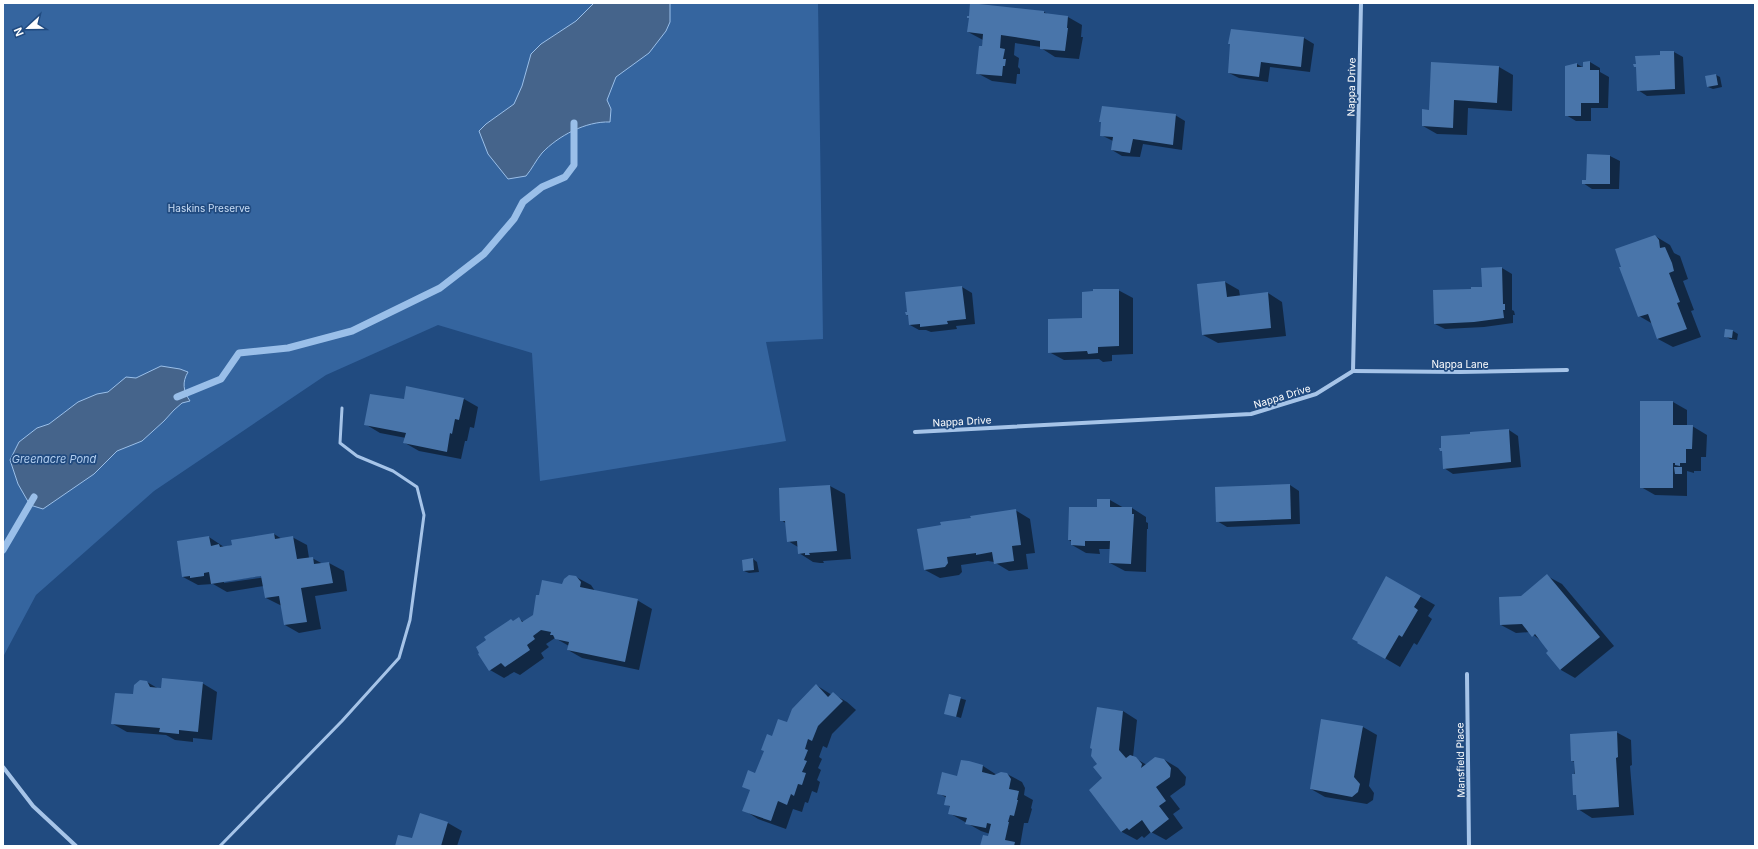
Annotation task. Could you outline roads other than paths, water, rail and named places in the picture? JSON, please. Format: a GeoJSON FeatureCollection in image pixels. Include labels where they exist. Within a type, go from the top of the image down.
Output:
{"type":"FeatureCollection","features":[{"type":"Feature","properties":{"kind":"street","name":"Nappa Drive"},"geometry":{"type":"LineString","coordinates":[[915,432],[1251,414],[1316,394],[1353,371],[1361,3]]}},
{"type":"Feature","properties":{"kind":"street","name":"Nappa Lane"},"geometry":{"type":"LineString","coordinates":[[1353,371],[1460,372],[1567,370]]}},
{"type":"Feature","properties":{"kind":"street","name":"Mansfield Place"},"geometry":{"type":"LineString","coordinates":[[1467,674],[1469,846]]}},
{"type":"Feature","properties":{"kind":"street"},"geometry":{"type":"LineString","coordinates":[[3,767],[33,806],[76,846]]}},
{"type":"Feature","properties":{"kind":"lane"},"geometry":{"type":"LineString","coordinates":[[220,846],[347,716],[399,658],[410,620],[424,515],[417,487],[393,471],[357,456],[340,443],[342,408]]}},
{"type":"Feature","properties":{"kind":"water"},"geometry":{"type":"Polygon","coordinates":[[[594,3],[670,3],[670,22],[666,31],[649,53],[616,77],[607,100],[611,109],[610,122],[592,124],[564,135],[542,153],[526,176],[508,179],[488,154],[479,131],[486,124],[514,104],[522,86],[531,54],[541,44],[576,21],[594,3]]]}},
{"type":"Feature","properties":{"kind":"water","name":"Greenacre Pond"},"geometry":{"type":"Polygon","coordinates":[[[161,366],[188,372],[184,386],[190,401],[182,403],[142,441],[117,451],[94,474],[43,509],[30,505],[18,484],[10,460],[19,442],[37,428],[49,424],[78,402],[97,394],[108,392],[126,377],[136,378],[161,366]]]}},
{"type":"Feature","properties":{"kind":"waterway"},"geometry":{"type":"LineString","coordinates":[[177,397],[221,379],[239,353],[288,348],[352,331],[440,288],[484,254],[514,219],[523,202],[542,187],[565,177],[574,165],[574,123]]}},
{"type":"Feature","properties":{"kind":"waterway"},"geometry":{"type":"LineString","coordinates":[[3,550],[34,497]]}},
{"type":"Feature","properties":{"kind":"park label","name":"Haskins Preserve"},"geometry":{"type":"Point","coordinates":[209,208]}}]}
